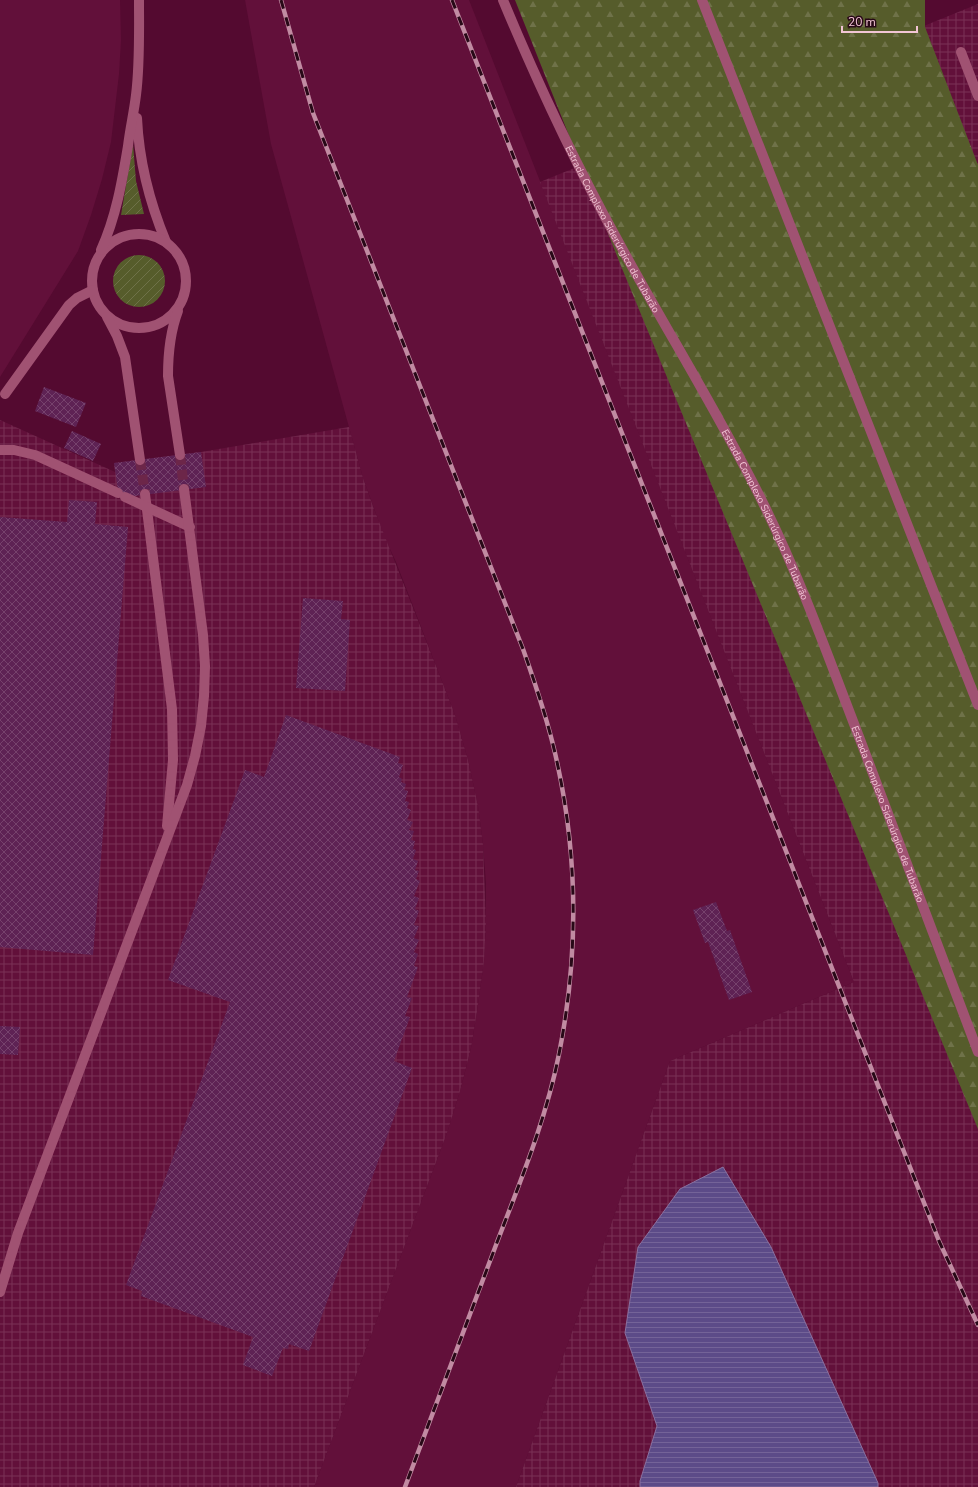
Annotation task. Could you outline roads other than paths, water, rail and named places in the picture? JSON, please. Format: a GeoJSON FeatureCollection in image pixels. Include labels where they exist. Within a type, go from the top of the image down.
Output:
{"type":"FeatureCollection","features":[{"type":"Feature","properties":{"kind":"lane"},"geometry":{"type":"LineString","coordinates":[[139,0],[136,94],[137,132],[142,169],[152,206],[166,242]]}},
{"type":"Feature","properties":{"kind":"lane","name":"Estrada Complexo Siderúrgico de Tubarão"},"geometry":{"type":"LineString","coordinates":[[503,0],[535,76],[576,161],[619,243],[723,424],[785,548],[820,634],[978,1052]]}},
{"type":"Feature","properties":{"kind":"lane"},"geometry":{"type":"LineString","coordinates":[[702,0],[978,705]]}},
{"type":"Feature","properties":{"kind":"lane"},"geometry":{"type":"LineString","coordinates":[[961,52],[978,96]]}},
{"type":"Feature","properties":{"kind":"lane"},"geometry":{"type":"LineString","coordinates":[[136,94],[119,196],[109,230],[95,263],[93,272],[93,290],[100,307],[117,336],[125,357],[140,460]]}},
{"type":"Feature","properties":{"kind":"lane"},"geometry":{"type":"LineString","coordinates":[[95,263],[106,247],[130,234],[149,234],[166,242],[179,254],[186,272],[186,290],[179,307],[171,335],[168,376],[180,454]]}},
{"type":"Feature","properties":{"kind":"lane"},"geometry":{"type":"LineString","coordinates":[[5,394],[69,305],[77,298],[93,290]]}},
{"type":"Feature","properties":{"kind":"lane"},"geometry":{"type":"LineString","coordinates":[[100,307],[106,314],[121,325],[139,328],[158,325],[170,317],[179,307]]}},
{"type":"Feature","properties":{"kind":"lane"},"geometry":{"type":"LineString","coordinates":[[0,450],[14,450],[35,455],[190,527]]}},
{"type":"Feature","properties":{"kind":"lane"},"geometry":{"type":"LineString","coordinates":[[0,1292],[18,1233],[192,771],[199,741],[204,696],[204,650],[190,527],[184,490]]}},
{"type":"Feature","properties":{"kind":"lane"},"geometry":{"type":"LineString","coordinates":[[145,494],[172,715],[172,777],[164,844]]}},
{"type":"Feature","properties":{"kind":"tunnel"},"geometry":{"type":"LineString","coordinates":[[180,455],[184,489]]}},
{"type":"Feature","properties":{"kind":"tunnel"},"geometry":{"type":"LineString","coordinates":[[140,460],[145,494]]}},
{"type":"Feature","properties":{"kind":"railway"},"geometry":{"type":"LineString","coordinates":[[281,0],[313,113],[523,649],[545,714],[563,790],[572,865],[573,941],[570,979],[566,1016],[554,1079],[540,1127],[523,1174],[405,1487]]}},
{"type":"Feature","properties":{"kind":"railway"},"geometry":{"type":"LineString","coordinates":[[452,0],[939,1241],[978,1325]]}}]}
